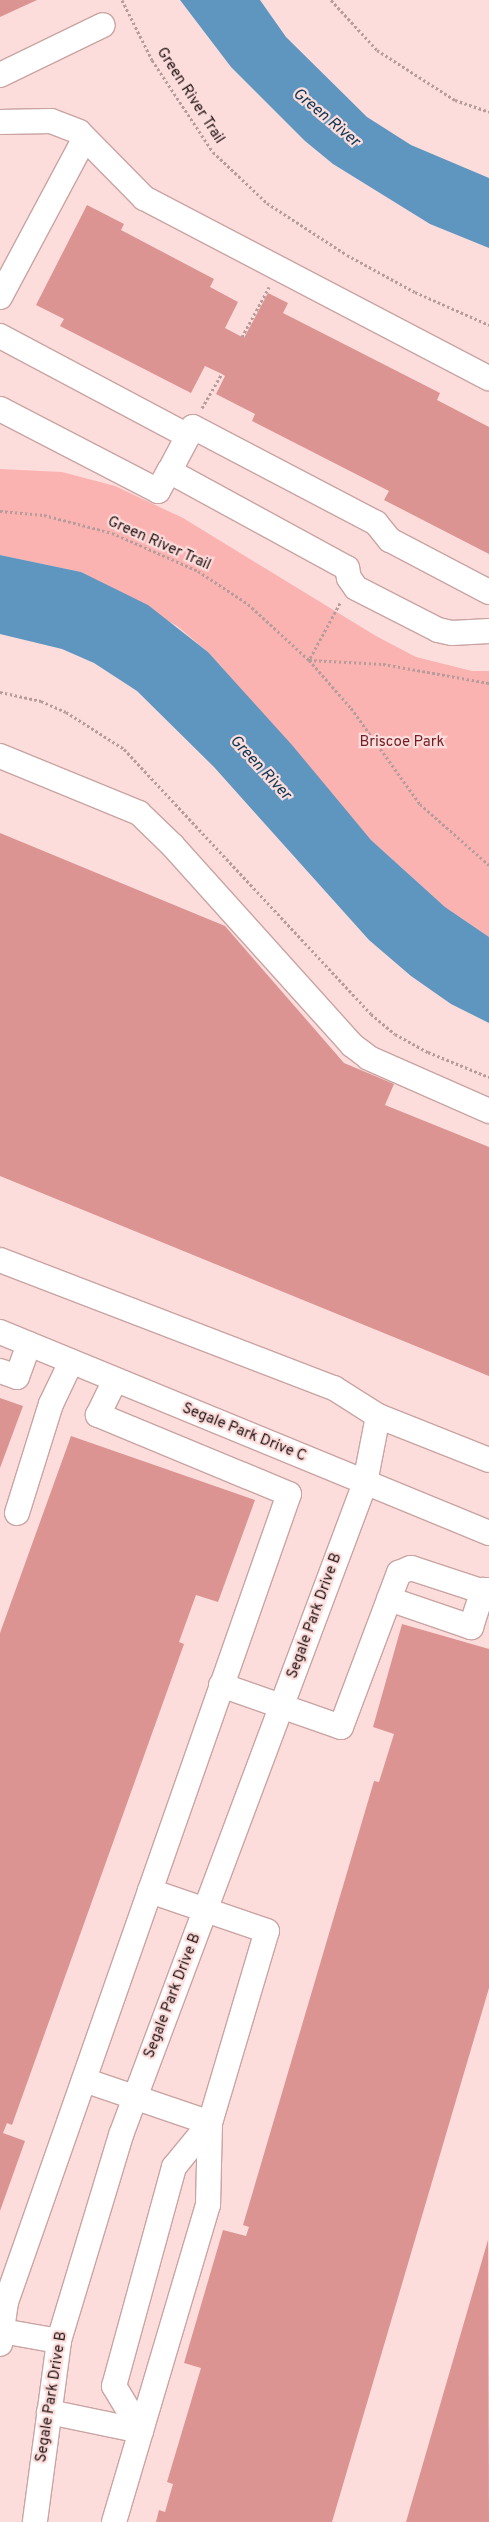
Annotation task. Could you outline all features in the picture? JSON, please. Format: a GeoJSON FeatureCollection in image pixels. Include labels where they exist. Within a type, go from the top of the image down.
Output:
{"type":"FeatureCollection","features":[{"type":"Feature","properties":{"kind":"street"},"geometry":{"type":"LineString","coordinates":[[0,75],[112,21]]}},
{"type":"Feature","properties":{"kind":"street"},"geometry":{"type":"LineString","coordinates":[[0,122],[63,123],[85,138],[144,198],[489,378]]}},
{"type":"Feature","properties":{"kind":"street"},"geometry":{"type":"LineString","coordinates":[[0,297],[85,138]]}},
{"type":"Feature","properties":{"kind":"street"},"geometry":{"type":"LineString","coordinates":[[0,336],[187,435]]}},
{"type":"Feature","properties":{"kind":"street"},"geometry":{"type":"LineString","coordinates":[[0,409],[158,491],[193,426],[376,523],[390,540],[489,592]]}},
{"type":"Feature","properties":{"kind":"street"},"geometry":{"type":"LineString","coordinates":[[170,471],[347,568],[351,581],[356,588],[438,630],[452,633],[489,631]]}},
{"type":"Feature","properties":{"kind":"street"},"geometry":{"type":"LineString","coordinates":[[0,756],[139,813],[173,846],[352,1045],[369,1058],[489,1110]]}},
{"type":"Feature","properties":{"kind":"street"},"geometry":{"type":"LineString","coordinates":[[0,1260],[334,1388],[378,1416],[489,1460]]}},
{"type":"Feature","properties":{"kind":"street","name":"Segale Park Drive C"},"geometry":{"type":"LineString","coordinates":[[0,1332],[489,1533]]}},
{"type":"Feature","properties":{"kind":"street"},"geometry":{"type":"LineString","coordinates":[[0,1371],[17,1376],[29,1344]]}},
{"type":"Feature","properties":{"kind":"street"},"geometry":{"type":"LineString","coordinates":[[17,1513],[51,1404],[71,1362]]}},
{"type":"Feature","properties":{"kind":"street"},"geometry":{"type":"LineString","coordinates":[[59,2341],[1,2337],[6,2302],[289,1494],[98,1415],[115,1380]]}},
{"type":"Feature","properties":{"kind":"street","name":"Segale Park Drive B"},"geometry":{"type":"LineString","coordinates":[[34,2522],[59,2341],[135,2098],[365,1483],[378,1416]]}},
{"type":"Feature","properties":{"kind":"street"},"geometry":{"type":"LineString","coordinates":[[221,1685],[340,1726],[399,1573],[411,1568],[486,1590],[471,1627],[389,1599]]}},
{"type":"Feature","properties":{"kind":"street"},"geometry":{"type":"LineString","coordinates":[[114,2522],[208,2205],[210,2123],[267,1932],[150,1891]]}},
{"type":"Feature","properties":{"kind":"street"},"geometry":{"type":"LineString","coordinates":[[84,2080],[210,2123]]}},
{"type":"Feature","properties":{"kind":"street"},"geometry":{"type":"LineString","coordinates":[[141,2431],[114,2386],[174,2167],[210,2123]]}},
{"type":"Feature","properties":{"kind":"street"},"geometry":{"type":"LineString","coordinates":[[48,2412],[141,2431]]}},
{"type":"Feature","properties":{"kind":"path","name":"Green River Trail"},"geometry":{"type":"LineString","coordinates":[[122,0],[152,60],[213,152],[267,203],[347,254],[414,292],[489,325]]}},
{"type":"Feature","properties":{"kind":"path"},"geometry":{"type":"LineString","coordinates":[[331,0],[377,50],[455,100],[489,112]]}},
{"type":"Feature","properties":{"kind":"path"},"geometry":{"type":"LineString","coordinates":[[112,21],[128,14]]}},
{"type":"Feature","properties":{"kind":"path"},"geometry":{"type":"LineString","coordinates":[[242,337],[279,269]]}},
{"type":"Feature","properties":{"kind":"path"},"geometry":{"type":"LineString","coordinates":[[187,435],[222,374]]}},
{"type":"Feature","properties":{"kind":"path","name":"Green River Trail"},"geometry":{"type":"LineString","coordinates":[[0,510],[44,516],[112,533],[198,570],[248,604],[309,660],[351,708],[420,804],[489,865]]}},
{"type":"Feature","properties":{"kind":"path"},"geometry":{"type":"LineString","coordinates":[[351,581],[309,660],[383,664],[489,683]]}},
{"type":"Feature","properties":{"kind":"path"},"geometry":{"type":"LineString","coordinates":[[0,692],[41,701],[66,712],[124,749],[371,1014],[395,1034],[428,1052],[489,1077]]}},
{"type":"Feature","properties":{"kind":"path"},"geometry":{"type":"LineString","coordinates":[[372,738],[376,735]]}},
{"type":"Feature","properties":{"kind":"green space","name":"Briscoe Park"},"geometry":{"type":"Polygon","coordinates":[[[0,469],[62,472],[115,486],[183,518],[376,636],[416,657],[472,671],[489,671],[489,937],[445,907],[371,840],[208,652],[177,626],[81,572],[0,555],[0,469]]]}},
{"type":"Feature","properties":{"kind":"water","name":"Green River"},"geometry":{"type":"Polygon","coordinates":[[[180,0],[260,0],[286,37],[367,117],[411,145],[489,178],[489,248],[430,224],[333,164],[305,141],[231,67],[180,0]]]}},
{"type":"Feature","properties":{"kind":"water","name":"Green River"},"geometry":{"type":"Polygon","coordinates":[[[0,555],[81,572],[148,605],[208,652],[292,745],[371,840],[445,907],[489,937],[489,1023],[451,1004],[411,976],[369,940],[214,767],[137,691],[94,663],[62,649],[0,634],[0,555]]]}},
{"type":"Feature","properties":{"kind":"building"},"geometry":{"type":"Polygon","coordinates":[[[0,0],[37,0],[0,17],[0,0]]]}},
{"type":"Feature","properties":{"kind":"building"},"geometry":{"type":"Polygon","coordinates":[[[87,205],[124,224],[121,230],[214,279],[210,287],[238,302],[225,328],[244,338],[268,293],[288,303],[283,313],[440,393],[437,400],[489,427],[489,554],[384,500],[389,491],[252,421],[255,414],[216,394],[225,376],[222,374],[205,366],[191,393],[60,326],[64,319],[36,305],[87,205]]]}},
{"type":"Feature","properties":{"kind":"building"},"geometry":{"type":"Polygon","coordinates":[[[0,833],[225,926],[344,1063],[394,1084],[385,1105],[489,1147],[489,1376],[0,1176],[0,833]]]}},
{"type":"Feature","properties":{"kind":"building"},"geometry":{"type":"Polygon","coordinates":[[[0,1398],[23,1406],[0,1468],[0,1398]]]}},
{"type":"Feature","properties":{"kind":"building"},"geometry":{"type":"Polygon","coordinates":[[[71,1436],[255,1500],[218,1602],[196,1595],[179,1642],[184,1644],[12,2125],[7,2123],[3,2133],[25,2141],[0,2211],[0,1633],[71,1436]]]}},
{"type":"Feature","properties":{"kind":"building"},"geometry":{"type":"Polygon","coordinates":[[[402,1624],[489,1649],[489,1988],[332,2522],[156,2522],[159,2510],[165,2512],[173,2484],[167,2482],[201,2368],[184,2363],[223,2230],[246,2236],[249,2227],[243,2225],[374,1781],[379,1782],[394,1734],[373,1727],[402,1624]]]}},
{"type":"Feature","properties":{"kind":"building"},"geometry":{"type":"Polygon","coordinates":[[[488,2240],[489,2522],[406,2522],[488,2240]]]}}]}
